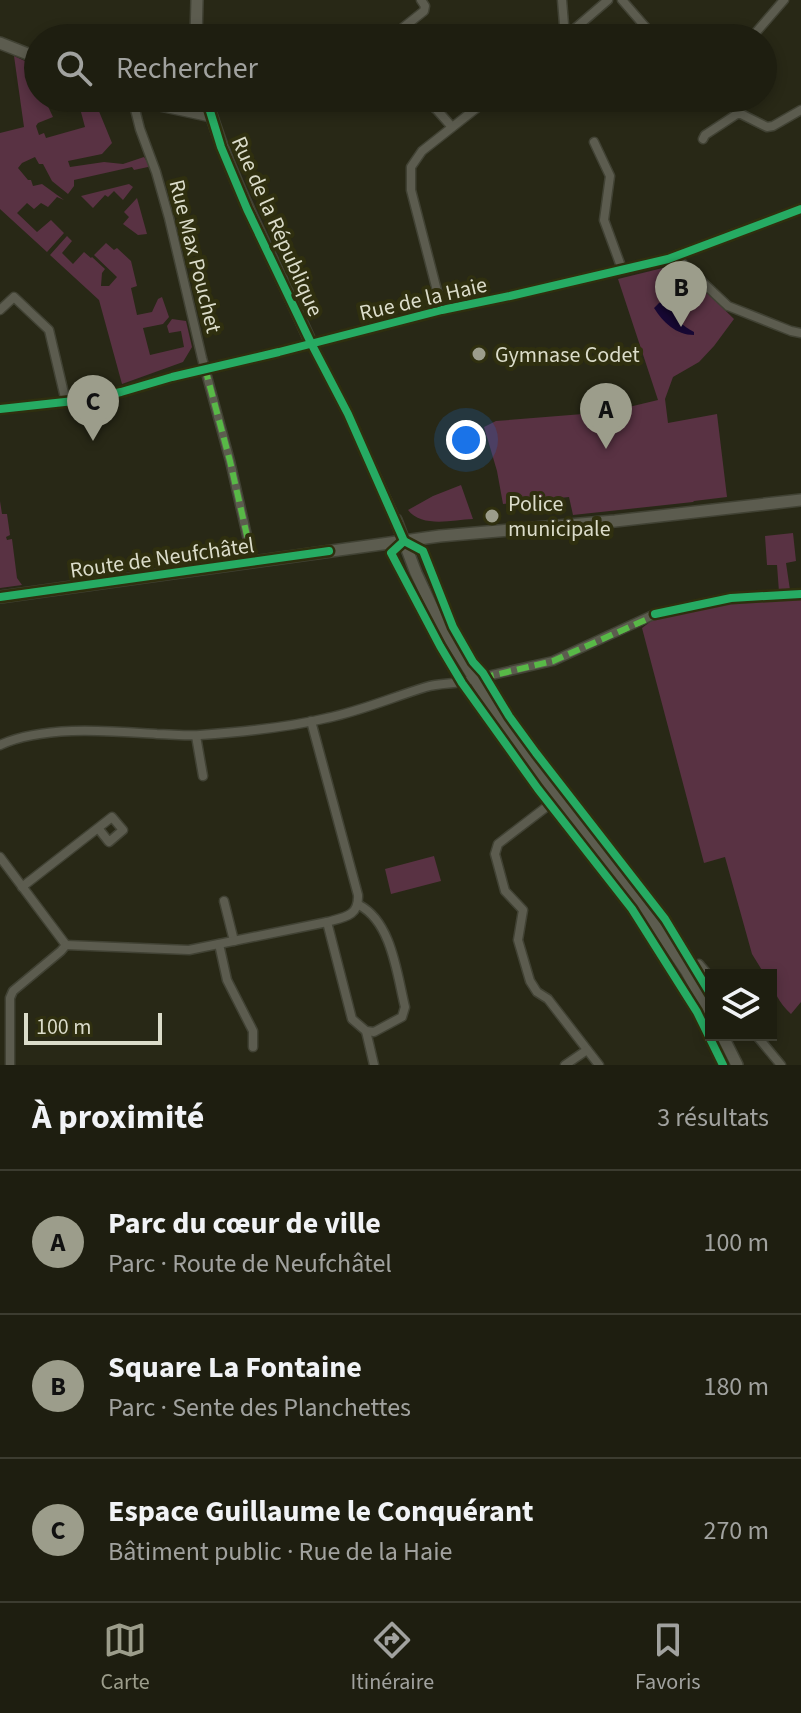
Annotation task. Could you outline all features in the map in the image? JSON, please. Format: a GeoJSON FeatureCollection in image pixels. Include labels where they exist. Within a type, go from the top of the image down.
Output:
{"type":"FeatureCollection","features":[{"type":"Feature","properties":{"kind":"main road"},"geometry":{"type":"LineString","coordinates":[[196,24],[197,0]]}},
{"type":"Feature","properties":{"kind":"main road"},"geometry":{"type":"LineString","coordinates":[[0,43],[24,52]]}},
{"type":"Feature","properties":{"kind":"main road"},"geometry":{"type":"LineString","coordinates":[[192,112],[211,116]]}},
{"type":"Feature","properties":{"kind":"main road","name":"Rue de la République"},"geometry":{"type":"LineString","coordinates":[[210,112],[247,209],[311,343]]}},
{"type":"Feature","properties":{"kind":"main road","name":"Route de Neufchâtel"},"geometry":{"type":"LineString","coordinates":[[0,597],[440,536],[615,521],[801,500]]}},
{"type":"Feature","properties":{"kind":"main road","name":"Rue de la République"},"geometry":{"type":"LineString","coordinates":[[396,520],[439,622],[512,739],[662,935],[705,1005]]}},
{"type":"Feature","properties":{"kind":"main road"},"geometry":{"type":"LineString","coordinates":[[725,1041],[737,1065]]}},
{"type":"Feature","properties":{"kind":"street"},"geometry":{"type":"LineString","coordinates":[[408,24],[424,11],[421,0]]}},
{"type":"Feature","properties":{"kind":"street"},"geometry":{"type":"LineString","coordinates":[[562,0],[563,24]]}},
{"type":"Feature","properties":{"kind":"street"},"geometry":{"type":"LineString","coordinates":[[580,24],[608,0]]}},
{"type":"Feature","properties":{"kind":"street"},"geometry":{"type":"LineString","coordinates":[[622,0],[643,24]]}},
{"type":"Feature","properties":{"kind":"street"},"geometry":{"type":"LineString","coordinates":[[763,24],[784,0]]}},
{"type":"Feature","properties":{"kind":"street"},"geometry":{"type":"LineString","coordinates":[[703,139],[737,114],[767,127],[801,110]]}},
{"type":"Feature","properties":{"kind":"street","name":"Rue Max Pouchet"},"geometry":{"type":"LineString","coordinates":[[134,112],[169,218],[253,562]]}},
{"type":"Feature","properties":{"kind":"street"},"geometry":{"type":"LineString","coordinates":[[439,112],[452,127]]}},
{"type":"Feature","properties":{"kind":"street"},"geometry":{"type":"LineString","coordinates":[[442,310],[411,190],[411,167],[422,151],[471,112]]}},
{"type":"Feature","properties":{"kind":"street"},"geometry":{"type":"LineString","coordinates":[[594,142],[610,176],[604,220],[622,269]]}},
{"type":"Feature","properties":{"kind":"street","name":"Rue de la Haie"},"geometry":{"type":"LineString","coordinates":[[0,409],[121,392],[205,368],[622,269],[677,255],[801,209]]}},
{"type":"Feature","properties":{"kind":"street"},"geometry":{"type":"LineString","coordinates":[[677,255],[728,306],[801,333]]}},
{"type":"Feature","properties":{"kind":"street"},"geometry":{"type":"LineString","coordinates":[[0,310],[14,297],[49,330],[66,402]]}},
{"type":"Feature","properties":{"kind":"street","name":"Rue de la République"},"geometry":{"type":"LineString","coordinates":[[311,343],[324,364],[396,520]]}},
{"type":"Feature","properties":{"kind":"street"},"geometry":{"type":"LineString","coordinates":[[0,745],[42,733],[118,732],[196,736],[328,718],[430,686],[457,684],[553,661],[655,614]]}},
{"type":"Feature","properties":{"kind":"street"},"geometry":{"type":"LineString","coordinates":[[66,945],[189,950],[327,922],[355,911],[359,905],[358,895],[311,721]]}},
{"type":"Feature","properties":{"kind":"street"},"geometry":{"type":"LineString","coordinates":[[196,736],[203,776]]}},
{"type":"Feature","properties":{"kind":"street"},"geometry":{"type":"LineString","coordinates":[[558,798],[498,844],[495,854],[505,891],[523,910],[518,940],[530,981],[537,992],[548,999],[599,1065]]}},
{"type":"Feature","properties":{"kind":"street"},"geometry":{"type":"LineString","coordinates":[[22,887],[98,828]]}},
{"type":"Feature","properties":{"kind":"street"},"geometry":{"type":"LineString","coordinates":[[0,857],[66,945]]}},
{"type":"Feature","properties":{"kind":"street"},"geometry":{"type":"LineString","coordinates":[[224,901],[234,941]]}},
{"type":"Feature","properties":{"kind":"street"},"geometry":{"type":"LineString","coordinates":[[327,922],[352,1019],[366,1031],[374,1032],[402,1017],[405,1007],[388,939],[370,912],[359,905]]}},
{"type":"Feature","properties":{"kind":"street"},"geometry":{"type":"LineString","coordinates":[[219,944],[227,980],[253,1031],[253,1047]]}},
{"type":"Feature","properties":{"kind":"street"},"geometry":{"type":"LineString","coordinates":[[10,1065],[10,998],[13,991],[66,945]]}},
{"type":"Feature","properties":{"kind":"street"},"geometry":{"type":"LineString","coordinates":[[699,964],[705,971]]}},
{"type":"Feature","properties":{"kind":"street"},"geometry":{"type":"LineString","coordinates":[[366,1031],[374,1065]]}},
{"type":"Feature","properties":{"kind":"street"},"geometry":{"type":"LineString","coordinates":[[761,1041],[781,1065]]}},
{"type":"Feature","properties":{"kind":"street"},"geometry":{"type":"LineString","coordinates":[[565,1065],[587,1050]]}},
{"type":"Feature","properties":{"kind":"shaded area"},"geometry":{"type":"Polygon","coordinates":[[[14,56],[24,61],[24,112],[51,112],[53,117],[38,123],[39,135],[44,133],[46,138],[85,127],[81,112],[99,112],[112,143],[102,154],[68,161],[70,167],[104,162],[123,164],[144,157],[149,165],[74,180],[68,194],[52,181],[43,164],[39,164],[35,157],[22,163],[18,168],[33,186],[42,184],[64,200],[57,197],[48,207],[41,203],[34,209],[27,203],[17,213],[37,232],[51,220],[64,233],[47,252],[0,209],[0,133],[24,127],[14,56]]]}},
{"type":"Feature","properties":{"kind":"shaded area"},"geometry":{"type":"Polygon","coordinates":[[[129,184],[133,187],[123,200],[114,191],[108,197],[105,195],[93,208],[81,196],[129,184]]]}},
{"type":"Feature","properties":{"kind":"shaded area"},"geometry":{"type":"Polygon","coordinates":[[[137,198],[147,234],[138,235],[123,224],[129,217],[124,212],[137,198]]]}},
{"type":"Feature","properties":{"kind":"shaded area"},"geometry":{"type":"Polygon","coordinates":[[[67,236],[72,241],[62,253],[73,264],[84,252],[92,257],[105,269],[101,286],[109,286],[117,277],[94,255],[106,243],[131,261],[137,286],[131,288],[137,315],[152,312],[162,297],[169,317],[163,324],[143,328],[150,355],[184,347],[181,331],[169,333],[167,326],[172,319],[186,321],[192,347],[183,362],[122,384],[99,300],[50,255],[67,236]]]}},
{"type":"Feature","properties":{"kind":"shaded area"},"geometry":{"type":"Polygon","coordinates":[[[675,265],[734,319],[699,362],[673,377],[665,399],[668,423],[717,414],[727,497],[573,515],[569,497],[503,504],[484,427],[496,421],[608,412],[658,400],[618,279],[675,265]]]}},
{"type":"Feature","properties":{"kind":"shaded area"},"geometry":{"type":"Polygon","coordinates":[[[671,301],[678,319],[694,335],[671,327],[654,308],[659,303],[671,301]]]}},
{"type":"Feature","properties":{"kind":"shaded area"},"geometry":{"type":"Polygon","coordinates":[[[461,485],[473,519],[429,521],[414,516],[408,510],[433,496],[461,485]]]}},
{"type":"Feature","properties":{"kind":"shaded area"},"geometry":{"type":"Polygon","coordinates":[[[0,501],[2,514],[7,514],[10,535],[6,537],[7,540],[12,539],[17,578],[22,585],[0,588],[0,501]]]}},
{"type":"Feature","properties":{"kind":"shaded area"},"geometry":{"type":"Polygon","coordinates":[[[793,533],[796,561],[786,563],[790,590],[779,592],[777,565],[767,565],[765,536],[793,533]]]}},
{"type":"Feature","properties":{"kind":"shaded area"},"geometry":{"type":"Polygon","coordinates":[[[801,598],[801,1002],[791,1014],[777,996],[777,969],[761,969],[752,954],[725,857],[704,863],[642,628],[659,615],[731,602],[801,598]]]}},
{"type":"Feature","properties":{"kind":"shaded area"},"geometry":{"type":"Polygon","coordinates":[[[434,856],[441,881],[391,894],[385,869],[434,856]]]}},
{"type":"Feature","properties":{"kind":"marked path"},"geometry":{"type":"LineString","coordinates":[[205,368],[253,562]]}},
{"type":"Feature","properties":{"kind":"marked path"},"geometry":{"type":"LineString","coordinates":[[482,678],[553,661],[661,613]]}},
{"type":"Feature","properties":{"kind":"cycle path"},"geometry":{"type":"LineString","coordinates":[[210,112],[247,209],[348,414],[404,541]]}},
{"type":"Feature","properties":{"kind":"cycle path"},"geometry":{"type":"LineString","coordinates":[[0,409],[83,400],[121,392],[442,310],[668,259],[801,209]]}},
{"type":"Feature","properties":{"kind":"cycle path"},"geometry":{"type":"LineString","coordinates":[[404,541],[391,553],[462,683],[538,789],[632,909],[697,1012],[723,1065]]}},
{"type":"Feature","properties":{"kind":"cycle path"},"geometry":{"type":"LineString","coordinates":[[404,541],[423,551],[453,627],[509,716],[665,919],[705,985]]}},
{"type":"Feature","properties":{"kind":"cycle path"},"geometry":{"type":"LineString","coordinates":[[0,597],[329,551]]}},
{"type":"Feature","properties":{"kind":"cycle path"},"geometry":{"type":"LineString","coordinates":[[655,614],[731,598],[801,594]]}},
{"type":"Feature","properties":{"kind":"place","name":"Square La Fontaine"},"geometry":{"type":"Point","coordinates":[681,327]}},
{"type":"Feature","properties":{"kind":"place","name":"Gymnase Codet"},"geometry":{"type":"Point","coordinates":[479,354]}},
{"type":"Feature","properties":{"kind":"place","name":"Espace Guillaume le Conquérant"},"geometry":{"type":"Point","coordinates":[93,441]}},
{"type":"Feature","properties":{"kind":"place","name":"Parc du cœur de ville"},"geometry":{"type":"Point","coordinates":[606,449]}},
{"type":"Feature","properties":{"kind":"place","name":"Police municipale"},"geometry":{"type":"Point","coordinates":[492,516]}}]}
